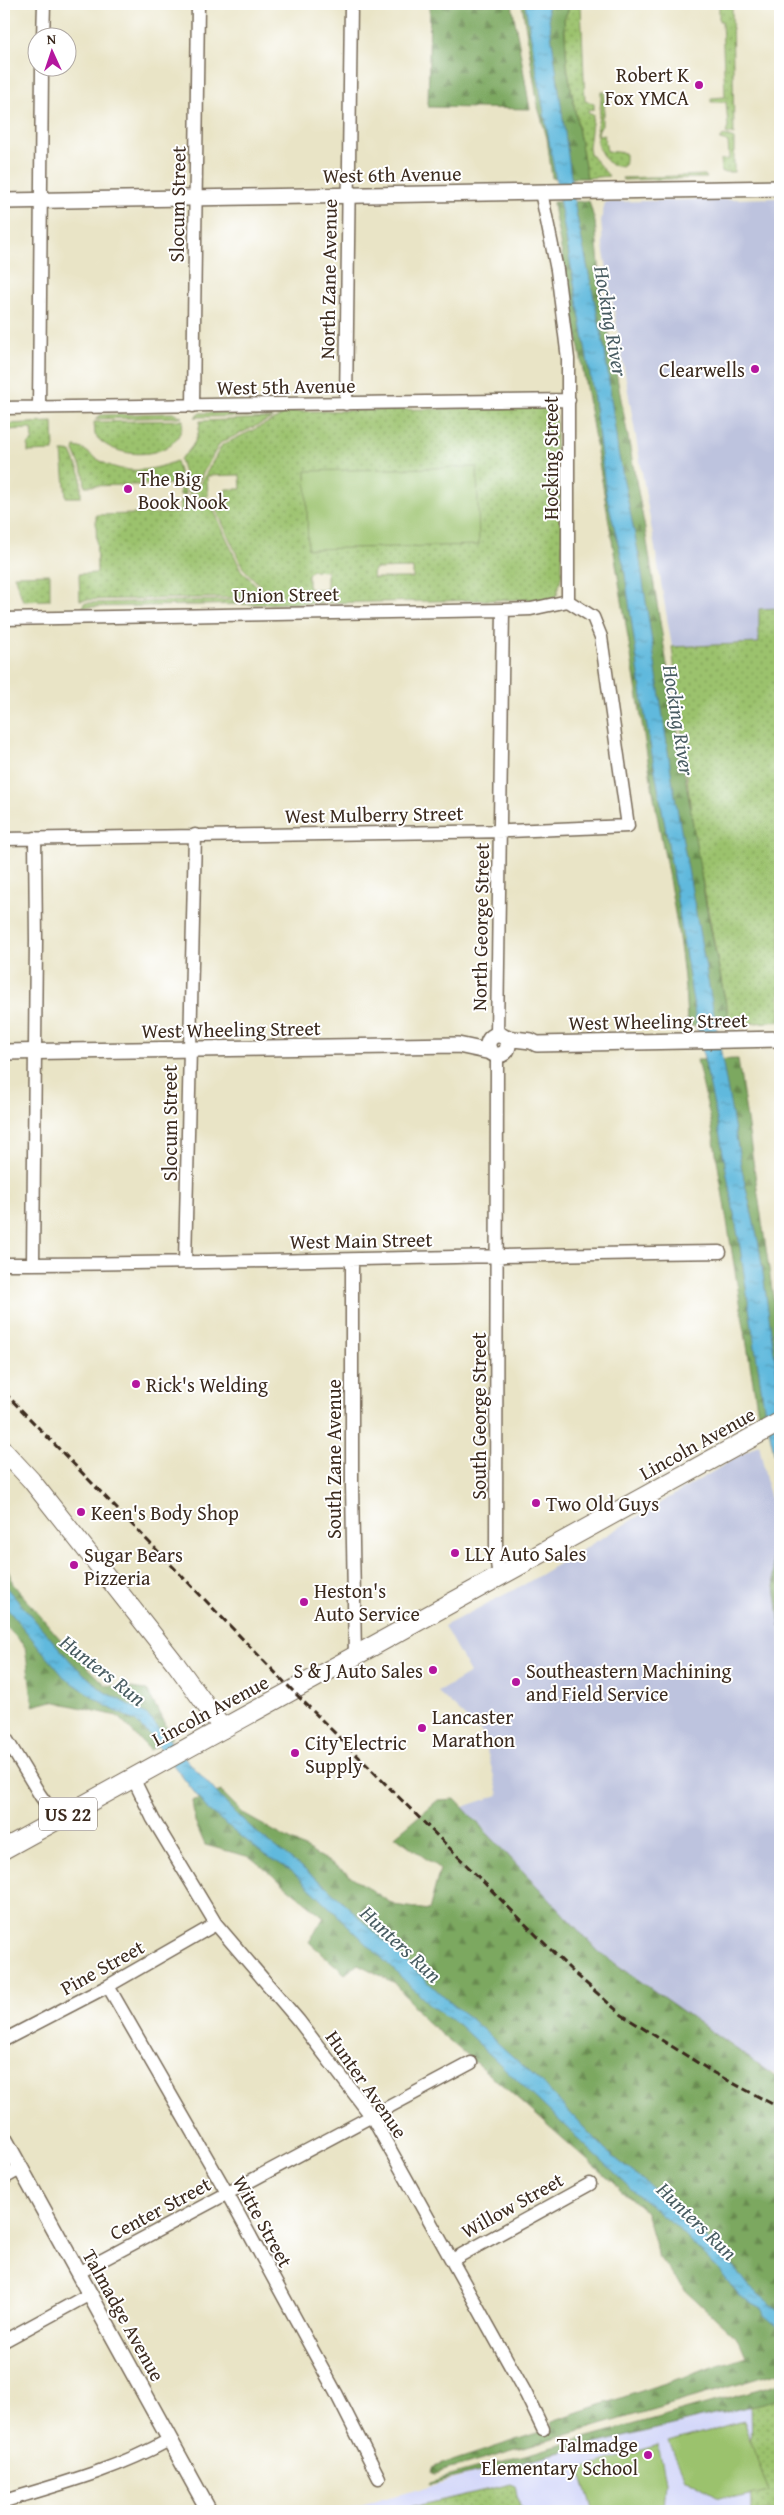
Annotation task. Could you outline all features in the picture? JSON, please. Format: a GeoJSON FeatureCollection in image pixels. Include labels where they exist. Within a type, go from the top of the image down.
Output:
{"type":"FeatureCollection","features":[{"type":"Feature","properties":{"kind":"main road","name":"Lincoln Avenue"},"geometry":{"type":"LineString","coordinates":[[4,1849],[184,1748],[223,1729],[355,1657],[780,1422]]}},
{"type":"Feature","properties":{"kind":"main road"},"geometry":{"type":"LineString","coordinates":[[4,1451],[44,1497],[176,1664],[223,1729]]}},
{"type":"Feature","properties":{"kind":"street"},"geometry":{"type":"LineString","coordinates":[[43,28],[44,4]]}},
{"type":"Feature","properties":{"kind":"street","name":"Slocum Street"},"geometry":{"type":"LineString","coordinates":[[193,406],[198,4]]}},
{"type":"Feature","properties":{"kind":"street","name":"North Zane Avenue"},"geometry":{"type":"LineString","coordinates":[[346,404],[351,4]]}},
{"type":"Feature","properties":{"kind":"street"},"geometry":{"type":"LineString","coordinates":[[39,408],[42,78]]}},
{"type":"Feature","properties":{"kind":"street","name":"West 6th Avenue"},"geometry":{"type":"LineString","coordinates":[[4,201],[780,188]]}},
{"type":"Feature","properties":{"kind":"street","name":"Hocking Street"},"geometry":{"type":"LineString","coordinates":[[544,192],[564,314],[569,400],[568,601]]}},
{"type":"Feature","properties":{"kind":"street","name":"West 5th Avenue"},"geometry":{"type":"LineString","coordinates":[[4,408],[569,400]]}},
{"type":"Feature","properties":{"kind":"street","name":"Union Street"},"geometry":{"type":"LineString","coordinates":[[4,619],[503,610],[531,609],[568,601]]}},
{"type":"Feature","properties":{"kind":"street","name":"West Mulberry Street"},"geometry":{"type":"LineString","coordinates":[[4,839],[195,834],[500,832],[628,826],[608,671],[597,624],[587,612],[568,601]]}},
{"type":"Feature","properties":{"kind":"street","name":"North George Street"},"geometry":{"type":"LineString","coordinates":[[495,1255],[503,610]]}},
{"type":"Feature","properties":{"kind":"street","name":"Slocum Street"},"geometry":{"type":"LineString","coordinates":[[185,1262],[188,1049],[192,984],[195,834]]}},
{"type":"Feature","properties":{"kind":"street"},"geometry":{"type":"LineString","coordinates":[[33,1264],[35,838]]}},
{"type":"Feature","properties":{"kind":"street","name":"West Wheeling Street"},"geometry":{"type":"LineString","coordinates":[[4,1052],[498,1045],[531,1041],[537,1044],[780,1039]]}},
{"type":"Feature","properties":{"kind":"street","name":"West Main Street"},"geometry":{"type":"LineString","coordinates":[[4,1264],[352,1261],[495,1255],[720,1252]]}},
{"type":"Feature","properties":{"kind":"street","name":"South George Street"},"geometry":{"type":"LineString","coordinates":[[495,1255],[496,1556],[499,1577]]}},
{"type":"Feature","properties":{"kind":"street","name":"South Zane Avenue"},"geometry":{"type":"LineString","coordinates":[[352,1261],[352,1486],[355,1657]]}},
{"type":"Feature","properties":{"kind":"street"},"geometry":{"type":"LineString","coordinates":[[5,1741],[58,1820]]}},
{"type":"Feature","properties":{"kind":"street","name":"Hunter Avenue"},"geometry":{"type":"LineString","coordinates":[[133,1778],[158,1828],[216,1924],[299,2021],[372,2117],[543,2429]]}},
{"type":"Feature","properties":{"kind":"street","name":"Pine Street"},"geometry":{"type":"LineString","coordinates":[[4,2040],[108,1986],[216,1924]]}},
{"type":"Feature","properties":{"kind":"street","name":"Witte Street"},"geometry":{"type":"LineString","coordinates":[[108,1986],[338,2397],[378,2478]]}},
{"type":"Feature","properties":{"kind":"street","name":"Center Street"},"geometry":{"type":"LineString","coordinates":[[78,2273],[471,2063]]}},
{"type":"Feature","properties":{"kind":"street","name":"Talmadge Avenue"},"geometry":{"type":"LineString","coordinates":[[4,2138],[209,2511]]}},
{"type":"Feature","properties":{"kind":"street"},"geometry":{"type":"LineString","coordinates":[[4,2178],[20,2169]]}},
{"type":"Feature","properties":{"kind":"street","name":"Willow Street"},"geometry":{"type":"LineString","coordinates":[[452,2260],[590,2184]]}},
{"type":"Feature","properties":{"kind":"street"},"geometry":{"type":"LineString","coordinates":[[4,2341],[90,2294]]}},
{"type":"Feature","properties":{"kind":"street"},"geometry":{"type":"LineString","coordinates":[[4,2501],[83,2478],[123,2463],[169,2440]]}},
{"type":"Feature","properties":{"kind":"shaded area"},"geometry":{"type":"Polygon","coordinates":[[[780,198],[780,608],[759,609],[759,643],[672,647],[603,246],[601,220],[605,202],[780,198]]]}},
{"type":"Feature","properties":{"kind":"shaded area"},"geometry":{"type":"Polygon","coordinates":[[[759,1444],[780,1548],[780,2076],[732,2056],[635,2000],[439,1815],[499,1795],[482,1733],[438,1692],[470,1673],[444,1626],[525,1584],[759,1444]]]}},
{"type":"Feature","properties":{"kind":"shaded area","name":"Talmadge Elementary School"},"geometry":{"type":"Polygon","coordinates":[[[750,2398],[752,2511],[339,2511],[750,2398]]]}},
{"type":"Feature","properties":{"kind":"green space"},"geometry":{"type":"Polygon","coordinates":[[[430,4],[512,4],[530,109],[428,107],[430,4]]]}},
{"type":"Feature","properties":{"kind":"green space"},"geometry":{"type":"Polygon","coordinates":[[[522,4],[571,4],[564,19],[567,66],[587,178],[552,178],[547,138],[538,107],[522,4]]]}},
{"type":"Feature","properties":{"kind":"green space"},"geometry":{"type":"Polygon","coordinates":[[[571,4],[581,4],[585,101],[594,103],[594,109],[588,110],[588,113],[593,115],[589,147],[590,154],[609,176],[587,178],[567,66],[564,19],[571,4]]]}},
{"type":"Feature","properties":{"kind":"green space"},"geometry":{"type":"Polygon","coordinates":[[[719,4],[732,4],[734,135],[726,133],[728,127],[726,102],[711,102],[711,98],[725,97],[722,21],[719,21],[719,4]]]}},
{"type":"Feature","properties":{"kind":"green space"},"geometry":{"type":"Polygon","coordinates":[[[601,92],[605,92],[604,115],[602,115],[602,126],[599,129],[598,135],[604,135],[607,151],[625,153],[625,165],[622,167],[611,165],[599,148],[597,131],[601,92]]]}},
{"type":"Feature","properties":{"kind":"green space"},"geometry":{"type":"Polygon","coordinates":[[[724,135],[734,139],[734,172],[721,172],[720,160],[729,159],[728,142],[720,140],[724,135]]]}},
{"type":"Feature","properties":{"kind":"green space"},"geometry":{"type":"Polygon","coordinates":[[[705,175],[707,178],[623,180],[622,178],[705,175]]]}},
{"type":"Feature","properties":{"kind":"green space"},"geometry":{"type":"Polygon","coordinates":[[[589,201],[595,222],[602,296],[645,529],[706,905],[730,1025],[687,1026],[678,928],[654,799],[592,419],[553,202],[589,201]]]}},
{"type":"Feature","properties":{"kind":"green space"},"geometry":{"type":"Polygon","coordinates":[[[550,407],[550,413],[556,415],[556,491],[563,492],[562,573],[557,595],[552,599],[83,607],[84,603],[273,599],[243,568],[214,505],[203,500],[226,499],[226,489],[241,489],[240,475],[207,476],[208,496],[193,497],[222,445],[282,416],[195,417],[200,413],[550,407]],[[413,568],[374,569],[373,578],[413,578],[413,568]],[[312,570],[308,574],[308,585],[311,589],[327,589],[327,571],[312,570]]]}},
{"type":"Feature","properties":{"kind":"green space"},"geometry":{"type":"Polygon","coordinates":[[[174,413],[182,417],[95,419],[100,415],[174,413]]]}},
{"type":"Feature","properties":{"kind":"green space"},"geometry":{"type":"Polygon","coordinates":[[[273,418],[220,443],[190,496],[180,459],[194,442],[200,421],[273,418]]]}},
{"type":"Feature","properties":{"kind":"green space"},"geometry":{"type":"Polygon","coordinates":[[[183,420],[179,434],[171,444],[160,450],[146,453],[131,453],[117,450],[104,444],[95,435],[94,422],[183,420]]]}},
{"type":"Feature","properties":{"kind":"green space"},"geometry":{"type":"Polygon","coordinates":[[[53,422],[54,451],[28,452],[28,445],[33,440],[32,429],[4,430],[4,424],[53,422]]]}},
{"type":"Feature","properties":{"kind":"green space"},"geometry":{"type":"Polygon","coordinates":[[[75,447],[85,450],[108,465],[127,470],[156,468],[176,461],[186,495],[180,495],[180,484],[85,486],[84,474],[74,451],[75,447]]]}},
{"type":"Feature","properties":{"kind":"green space"},"geometry":{"type":"Polygon","coordinates":[[[62,452],[71,452],[81,475],[81,497],[66,497],[62,452]]]}},
{"type":"Feature","properties":{"kind":"green space"},"geometry":{"type":"Polygon","coordinates":[[[477,467],[479,545],[308,549],[306,471],[477,467]]]}},
{"type":"Feature","properties":{"kind":"green space"},"geometry":{"type":"Polygon","coordinates":[[[200,500],[212,506],[241,570],[268,597],[80,600],[79,574],[97,573],[96,515],[180,513],[180,501],[200,500]]]}},
{"type":"Feature","properties":{"kind":"green space"},"geometry":{"type":"Polygon","coordinates":[[[50,574],[50,600],[23,601],[14,575],[50,574]]]}},
{"type":"Feature","properties":{"kind":"green space"},"geometry":{"type":"Polygon","coordinates":[[[780,608],[780,1021],[730,1025],[694,838],[672,647],[759,643],[759,609],[780,608]]]}},
{"type":"Feature","properties":{"kind":"green space"},"geometry":{"type":"Polygon","coordinates":[[[738,1059],[780,1343],[780,1408],[759,1420],[711,1122],[697,1060],[738,1059]]]}},
{"type":"Feature","properties":{"kind":"green space"},"geometry":{"type":"Polygon","coordinates":[[[780,1519],[780,1627],[771,1550],[780,1519]]]}},
{"type":"Feature","properties":{"kind":"green space"},"geometry":{"type":"Polygon","coordinates":[[[4,1558],[13,1584],[67,1647],[106,1685],[147,1690],[172,1738],[150,1750],[117,1716],[52,1701],[33,1706],[25,1647],[4,1624],[4,1558]]]}},
{"type":"Feature","properties":{"kind":"green space"},"geometry":{"type":"Polygon","coordinates":[[[221,1791],[245,1815],[333,1864],[394,1905],[429,1910],[440,1869],[395,1836],[438,1800],[455,1799],[599,1952],[780,2080],[780,2372],[462,2466],[435,2473],[431,2472],[432,2468],[437,2466],[553,2428],[552,2421],[746,2356],[739,2340],[681,2286],[657,2255],[646,2212],[508,2090],[426,2021],[395,1983],[358,1964],[345,1974],[309,1942],[324,1917],[250,1857],[205,1845],[195,1822],[192,1801],[221,1791]]]}},
{"type":"Feature","properties":{"kind":"green space"},"geometry":{"type":"Polygon","coordinates":[[[780,2383],[780,2399],[430,2484],[429,2482],[780,2383]]]}},
{"type":"Feature","properties":{"kind":"green space"},"geometry":{"type":"Polygon","coordinates":[[[780,2389],[780,2511],[752,2511],[750,2398],[780,2389]]]}},
{"type":"Feature","properties":{"kind":"green space"},"geometry":{"type":"Polygon","coordinates":[[[743,2421],[769,2492],[741,2498],[717,2496],[685,2478],[669,2442],[743,2421]]]}},
{"type":"Feature","properties":{"kind":"green space"},"geometry":{"type":"Polygon","coordinates":[[[657,2445],[665,2481],[663,2508],[660,2511],[593,2511],[580,2470],[657,2445]]]}},
{"type":"Feature","properties":{"kind":"green space"},"geometry":{"type":"Polygon","coordinates":[[[511,2484],[516,2486],[521,2511],[396,2511],[511,2484]]]}},
{"type":"Feature","properties":{"kind":"water"},"geometry":{"type":"Polygon","coordinates":[[[525,4],[547,4],[576,212],[605,351],[618,452],[640,561],[673,785],[742,1170],[759,1245],[780,1395],[780,1480],[764,1407],[740,1247],[717,1120],[696,1021],[666,831],[644,711],[624,567],[606,494],[593,392],[525,4]]]}},
{"type":"Feature","properties":{"kind":"water"},"geometry":{"type":"Polygon","coordinates":[[[4,1585],[74,1665],[103,1691],[146,1714],[232,1810],[262,1837],[327,1887],[445,1998],[543,2084],[605,2150],[670,2202],[733,2266],[748,2286],[780,2311],[780,2329],[764,2315],[762,2308],[739,2296],[719,2270],[674,2225],[632,2190],[459,2025],[432,2007],[293,1872],[261,1852],[208,1810],[150,1735],[135,1721],[108,1707],[64,1677],[4,1605],[4,1585]]]}},
{"type":"Feature","properties":{"kind":"railway"},"geometry":{"type":"LineString","coordinates":[[4,1392],[293,1691],[571,1970],[622,2015],[714,2073],[780,2108]]}},
{"type":"Feature","properties":{"kind":"place","name":"Robert K Fox YMCA"},"geometry":{"type":"Point","coordinates":[699,85]}},
{"type":"Feature","properties":{"kind":"place","name":"Clearwells"},"geometry":{"type":"Point","coordinates":[755,369]}},
{"type":"Feature","properties":{"kind":"place","name":"The Big Book Nook"},"geometry":{"type":"Point","coordinates":[128,489]}},
{"type":"Feature","properties":{"kind":"place","name":"Rick's Welding"},"geometry":{"type":"Point","coordinates":[136,1384]}},
{"type":"Feature","properties":{"kind":"place","name":"Two Old Guys"},"geometry":{"type":"Point","coordinates":[536,1503]}},
{"type":"Feature","properties":{"kind":"place","name":"Keen's Body Shop"},"geometry":{"type":"Point","coordinates":[81,1512]}},
{"type":"Feature","properties":{"kind":"place","name":"LLY Auto Sales"},"geometry":{"type":"Point","coordinates":[455,1553]}},
{"type":"Feature","properties":{"kind":"place","name":"Sugar Bears Pizzeria"},"geometry":{"type":"Point","coordinates":[74,1565]}},
{"type":"Feature","properties":{"kind":"place","name":"Heston's Auto Service"},"geometry":{"type":"Point","coordinates":[304,1602]}},
{"type":"Feature","properties":{"kind":"place","name":"S & J Auto Sales"},"geometry":{"type":"Point","coordinates":[433,1670]}},
{"type":"Feature","properties":{"kind":"place","name":"Southeastern Machining and Field Service"},"geometry":{"type":"Point","coordinates":[516,1682]}},
{"type":"Feature","properties":{"kind":"place","name":"Lancaster Marathon"},"geometry":{"type":"Point","coordinates":[422,1728]}},
{"type":"Feature","properties":{"kind":"place","name":"City Electric Supply"},"geometry":{"type":"Point","coordinates":[295,1753]}},
{"type":"Feature","properties":{"kind":"place","name":"Talmadge Elementary School"},"geometry":{"type":"Point","coordinates":[648,2455]}},
{"type":"Feature","properties":{"kind":"water label","name":"Hocking River"},"geometry":{"type":"Point","coordinates":[611,321]}},
{"type":"Feature","properties":{"kind":"water label","name":"Hocking River"},"geometry":{"type":"Point","coordinates":[679,720]}},
{"type":"Feature","properties":{"kind":"water label","name":"Hunters Run"},"geometry":{"type":"Point","coordinates":[103,1670]}},
{"type":"Feature","properties":{"kind":"water label","name":"Hunters Run"},"geometry":{"type":"Point","coordinates":[401,1944]}},
{"type":"Feature","properties":{"kind":"water label","name":"Hunters Run"},"geometry":{"type":"Point","coordinates":[697,2221]}}]}
